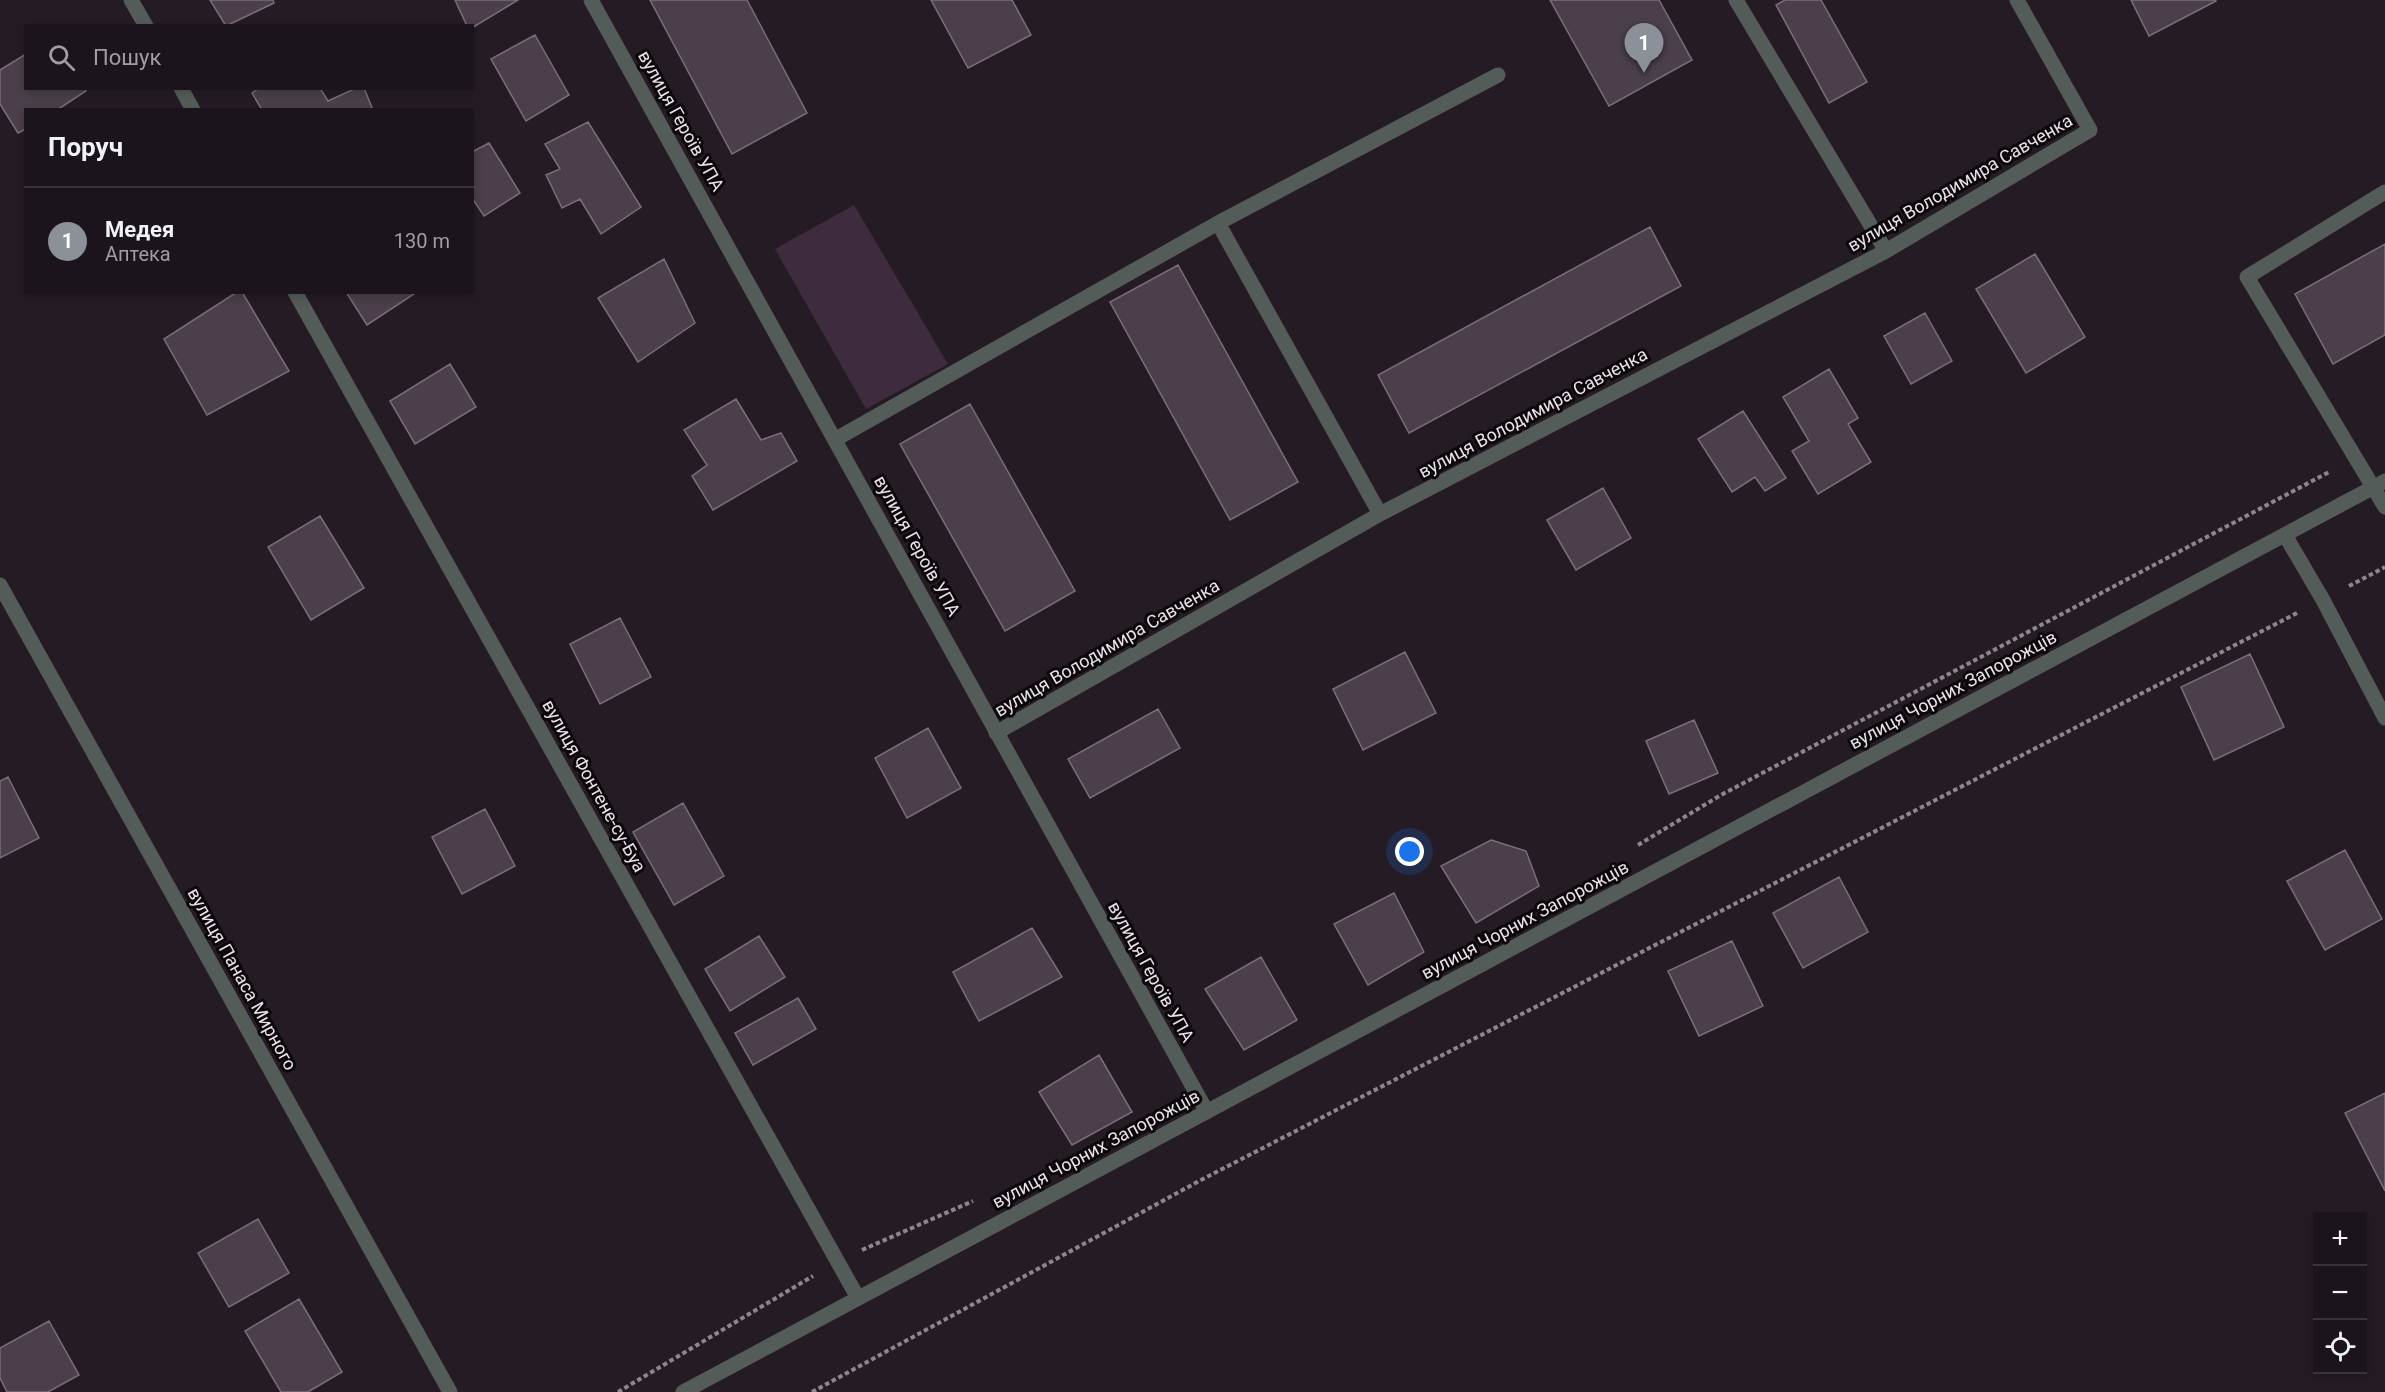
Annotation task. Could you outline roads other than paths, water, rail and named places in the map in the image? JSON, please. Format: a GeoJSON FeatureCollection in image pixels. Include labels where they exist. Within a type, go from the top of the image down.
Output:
{"type":"FeatureCollection","features":[{"type":"Feature","properties":{"kind":"street"},"geometry":{"type":"LineString","coordinates":[[131,0],[145,24]]}},
{"type":"Feature","properties":{"kind":"street","name":"вулиця Героїв УПА"},"geometry":{"type":"LineString","coordinates":[[591,0],[1207,1112]]}},
{"type":"Feature","properties":{"kind":"street"},"geometry":{"type":"LineString","coordinates":[[1736,0],[1886,251]]}},
{"type":"Feature","properties":{"kind":"street","name":"вулиця Володимира Савченка"},"geometry":{"type":"LineString","coordinates":[[996,733],[1380,514],[1886,251],[2090,130],[2017,0]]}},
{"type":"Feature","properties":{"kind":"street"},"geometry":{"type":"LineString","coordinates":[[836,439],[1218,223],[1498,75]]}},
{"type":"Feature","properties":{"kind":"street"},"geometry":{"type":"LineString","coordinates":[[182,90],[192,108]]}},
{"type":"Feature","properties":{"kind":"street"},"geometry":{"type":"LineString","coordinates":[[2385,192],[2247,277],[2380,484],[2385,507]]}},
{"type":"Feature","properties":{"kind":"street"},"geometry":{"type":"LineString","coordinates":[[1218,223],[1380,514]]}},
{"type":"Feature","properties":{"kind":"street","name":"вулиця Фонтене-су-Буа"},"geometry":{"type":"LineString","coordinates":[[296,294],[858,1298]]}},
{"type":"Feature","properties":{"kind":"street","name":"вулиця Чорних Запорожців"},"geometry":{"type":"LineString","coordinates":[[683,1392],[2380,484]]}},
{"type":"Feature","properties":{"kind":"street"},"geometry":{"type":"LineString","coordinates":[[2285,535],[2323,600],[2385,718]]}},
{"type":"Feature","properties":{"kind":"street","name":"вулиця Панаса Мирного"},"geometry":{"type":"LineString","coordinates":[[0,585],[450,1392]]}},
{"type":"Feature","properties":{"kind":"place","name":"Медея"},"geometry":{"type":"Point","coordinates":[1644,73]}}]}
